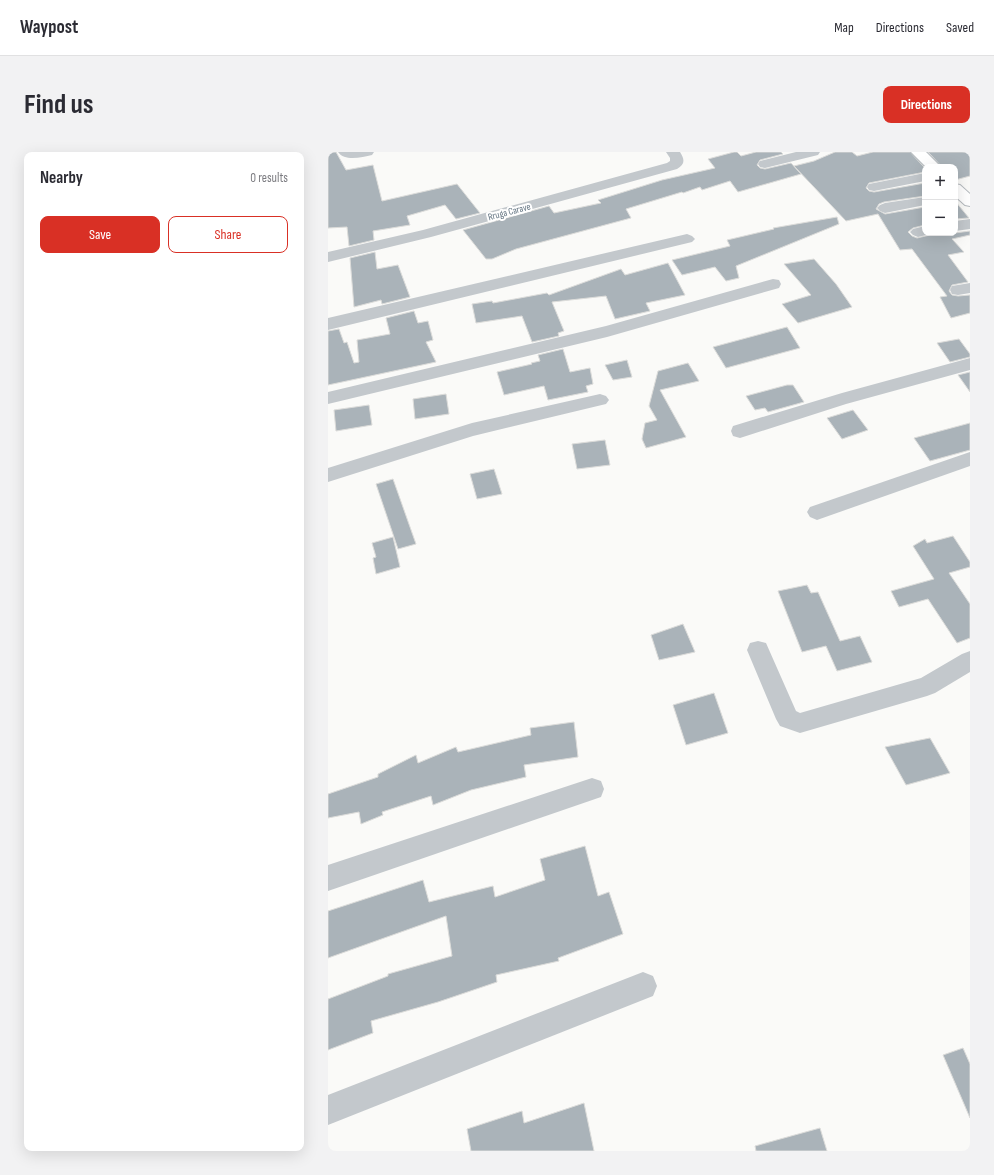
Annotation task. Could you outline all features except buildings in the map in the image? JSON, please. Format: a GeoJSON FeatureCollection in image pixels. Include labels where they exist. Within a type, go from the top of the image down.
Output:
{"type":"FeatureCollection","features":[{"type":"Feature","properties":{"kind":"main road"},"geometry":{"type":"LineString","coordinates":[[918,152],[931,164]]}},
{"type":"Feature","properties":{"kind":"street"},"geometry":{"type":"LineString","coordinates":[[345,152],[350,154],[367,152]]}},
{"type":"Feature","properties":{"kind":"street","name":"Rruga Carave"},"geometry":{"type":"LineString","coordinates":[[328,257],[426,234],[672,166],[677,163],[677,158],[673,152]]}},
{"type":"Feature","properties":{"kind":"street"},"geometry":{"type":"LineString","coordinates":[[765,164],[813,152]]}},
{"type":"Feature","properties":{"kind":"street"},"geometry":{"type":"LineString","coordinates":[[874,187],[922,178]]}},
{"type":"Feature","properties":{"kind":"street"},"geometry":{"type":"LineString","coordinates":[[885,208],[922,202]]}},
{"type":"Feature","properties":{"kind":"street"},"geometry":{"type":"LineString","coordinates":[[958,226],[970,224]]}},
{"type":"Feature","properties":{"kind":"street"},"geometry":{"type":"LineString","coordinates":[[328,324],[687,239]]}},
{"type":"Feature","properties":{"kind":"street"},"geometry":{"type":"LineString","coordinates":[[328,398],[607,331],[774,284]]}},
{"type":"Feature","properties":{"kind":"street"},"geometry":{"type":"LineString","coordinates":[[740,431],[842,399],[943,370],[970,364]]}},
{"type":"Feature","properties":{"kind":"street"},"geometry":{"type":"LineString","coordinates":[[328,475],[472,430],[600,400]]}},
{"type":"Feature","properties":{"kind":"street"},"geometry":{"type":"LineString","coordinates":[[818,512],[970,459]]}},
{"type":"Feature","properties":{"kind":"street"},"geometry":{"type":"LineString","coordinates":[[758,650],[788,719],[800,723],[927,686],[970,661]]}},
{"type":"Feature","properties":{"kind":"street"},"geometry":{"type":"LineString","coordinates":[[328,878],[592,789]]}},
{"type":"Feature","properties":{"kind":"street"},"geometry":{"type":"LineString","coordinates":[[328,1110],[643,986]]}}]}
